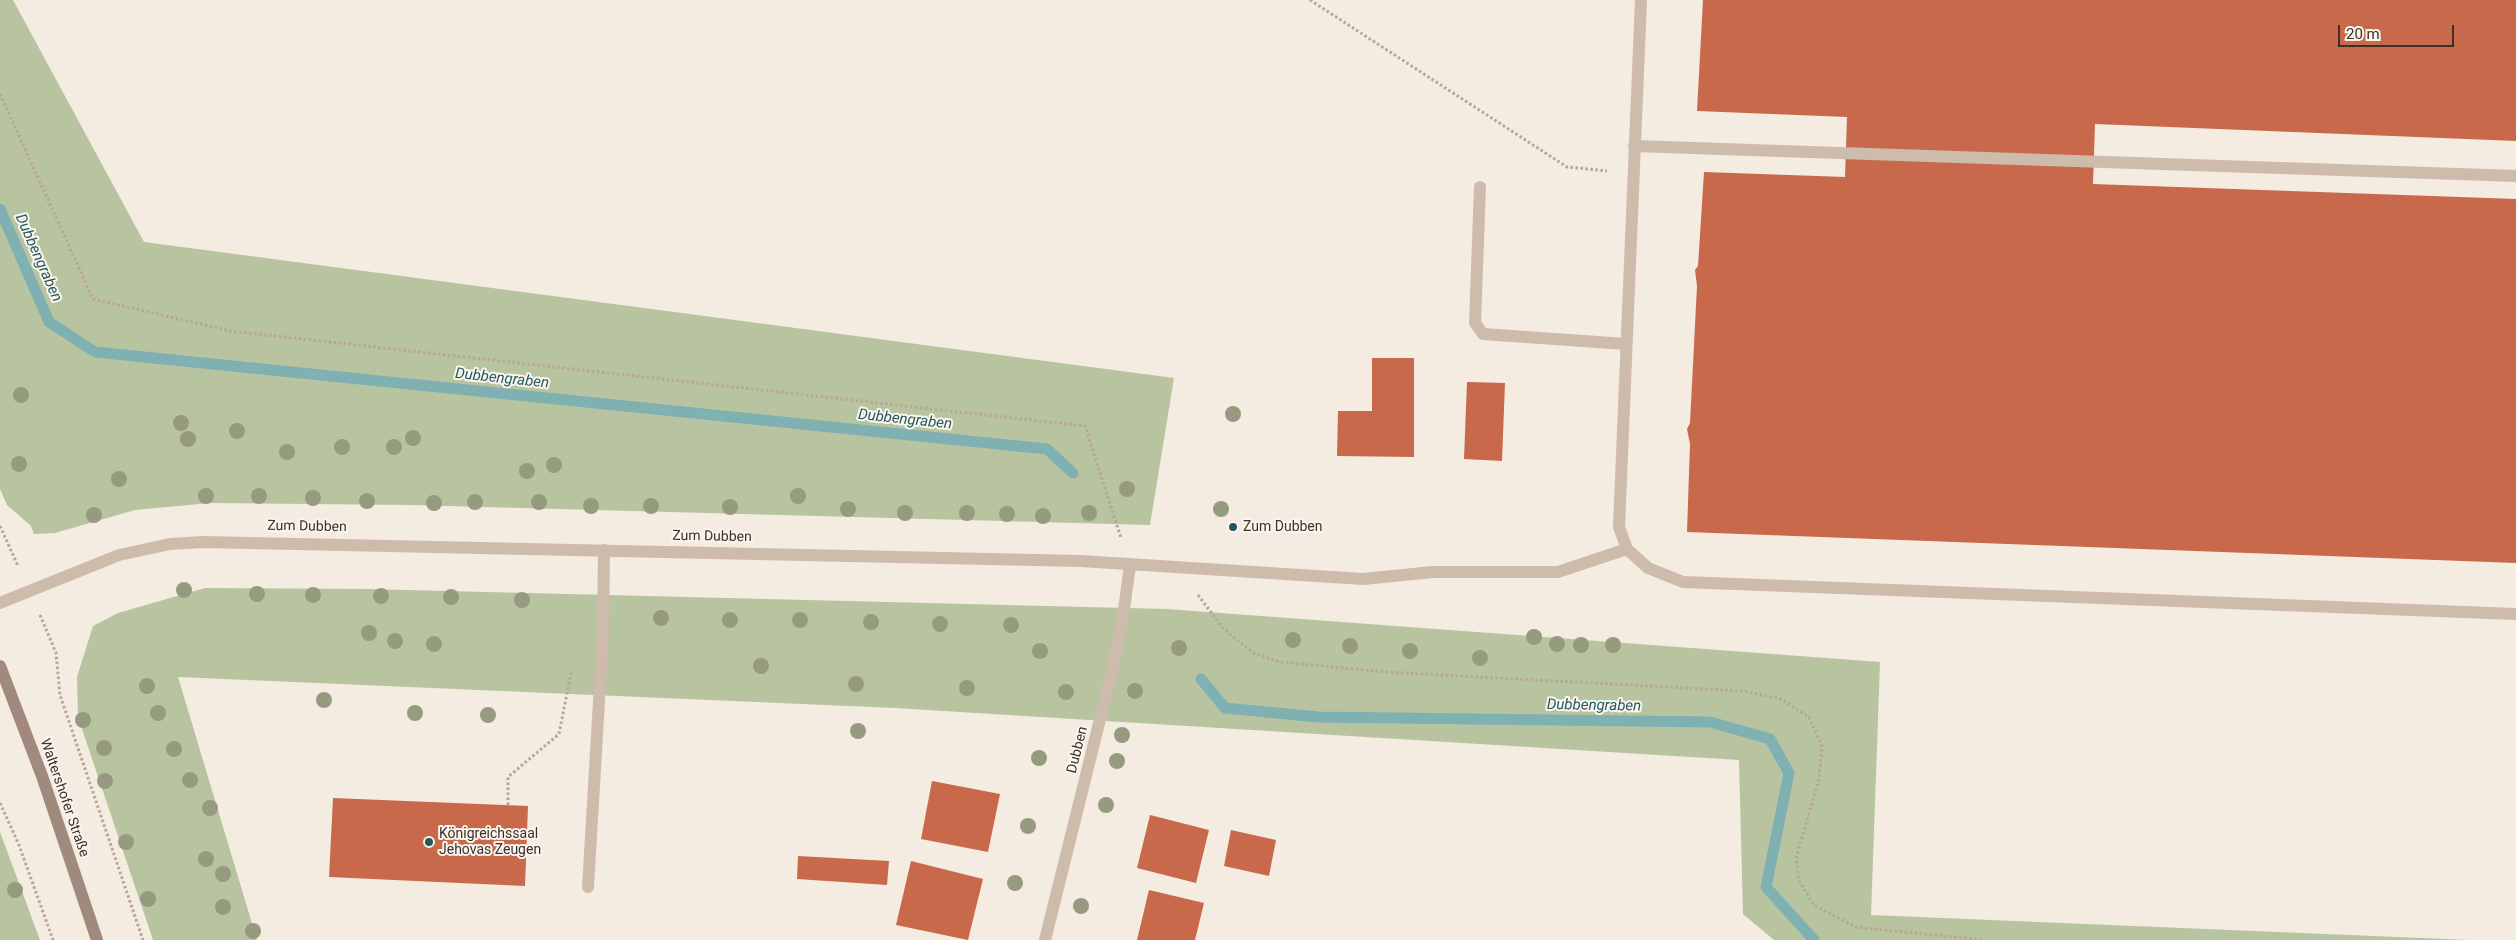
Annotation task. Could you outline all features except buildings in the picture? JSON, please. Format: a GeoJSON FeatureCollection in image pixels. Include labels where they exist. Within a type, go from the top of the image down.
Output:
{"type":"FeatureCollection","features":[{"type":"Feature","properties":{"kind":"main road","name":"Waltershofer Straße"},"geometry":{"type":"LineString","coordinates":[[0,666],[42,776],[97,940]]}},
{"type":"Feature","properties":{"kind":"street"},"geometry":{"type":"LineString","coordinates":[[1640,0],[1619,527],[1627,549],[1648,568],[1683,582],[2516,614]]}},
{"type":"Feature","properties":{"kind":"street"},"geometry":{"type":"LineString","coordinates":[[1634,146],[2516,176]]}},
{"type":"Feature","properties":{"kind":"street"},"geometry":{"type":"LineString","coordinates":[[1480,187],[1475,323],[1483,334],[1626,344]]}},
{"type":"Feature","properties":{"kind":"street","name":"Zum Dubben"},"geometry":{"type":"LineString","coordinates":[[0,603],[29,589],[119,555],[170,544],[202,542],[1041,560],[1363,579],[1433,572],[1558,572],[1627,549]]}},
{"type":"Feature","properties":{"kind":"street"},"geometry":{"type":"LineString","coordinates":[[588,887],[603,633],[604,550]]}},
{"type":"Feature","properties":{"kind":"street","name":"Dubben"},"geometry":{"type":"LineString","coordinates":[[1045,940],[1114,661],[1130,565]]}},
{"type":"Feature","properties":{"kind":"path"},"geometry":{"type":"LineString","coordinates":[[1310,0],[1567,167],[1633,174]]}},
{"type":"Feature","properties":{"kind":"path"},"geometry":{"type":"LineString","coordinates":[[0,94],[94,299],[231,331],[1085,426],[1130,565]]}},
{"type":"Feature","properties":{"kind":"path"},"geometry":{"type":"LineString","coordinates":[[0,526],[29,589]]}},
{"type":"Feature","properties":{"kind":"path"},"geometry":{"type":"LineString","coordinates":[[1179,568],[1222,627],[1255,654],[1280,662],[1386,672],[1743,691],[1781,698],[1809,717],[1822,746],[1819,779],[1796,858],[1799,881],[1814,905],[1856,927],[1984,940]]}},
{"type":"Feature","properties":{"kind":"path"},"geometry":{"type":"LineString","coordinates":[[48,635],[56,653],[60,695],[143,940]]}},
{"type":"Feature","properties":{"kind":"path"},"geometry":{"type":"LineString","coordinates":[[508,805],[508,777],[559,734]]}},
{"type":"Feature","properties":{"kind":"path"},"geometry":{"type":"LineString","coordinates":[[0,803],[19,844],[53,940]]}},
{"type":"Feature","properties":{"kind":"green space"},"geometry":{"type":"Polygon","coordinates":[[[0,0],[13,0],[144,242],[1174,378],[1150,525],[411,505],[210,503],[135,510],[55,533],[34,534],[31,526],[7,505],[0,489],[0,0]]]}},
{"type":"Feature","properties":{"kind":"green space"},"geometry":{"type":"Polygon","coordinates":[[[205,588],[367,589],[1167,609],[1880,662],[1871,915],[2469,940],[1774,940],[1743,914],[1739,760],[895,708],[178,677],[257,940],[153,940],[78,717],[77,677],[93,626],[118,613],[205,588]]]}},
{"type":"Feature","properties":{"kind":"green space"},"geometry":{"type":"Polygon","coordinates":[[[0,832],[40,940],[0,940],[0,832]]]}},
{"type":"Feature","properties":{"kind":"waterway","name":"Dubbengraben"},"geometry":{"type":"LineString","coordinates":[[0,209],[49,322],[95,352],[1047,449],[1073,473]]}},
{"type":"Feature","properties":{"kind":"waterway","name":"Dubbengraben"},"geometry":{"type":"LineString","coordinates":[[1201,679],[1225,708],[1318,717],[1710,722],[1770,739],[1789,773],[1766,887],[1814,940]]}},
{"type":"Feature","properties":{"kind":"place","name":"Zum Dubben"},"geometry":{"type":"Point","coordinates":[1233,527]}},
{"type":"Feature","properties":{"kind":"place","name":"Königreichssaal Jehovas Zeugen"},"geometry":{"type":"Point","coordinates":[429,842]}}]}
